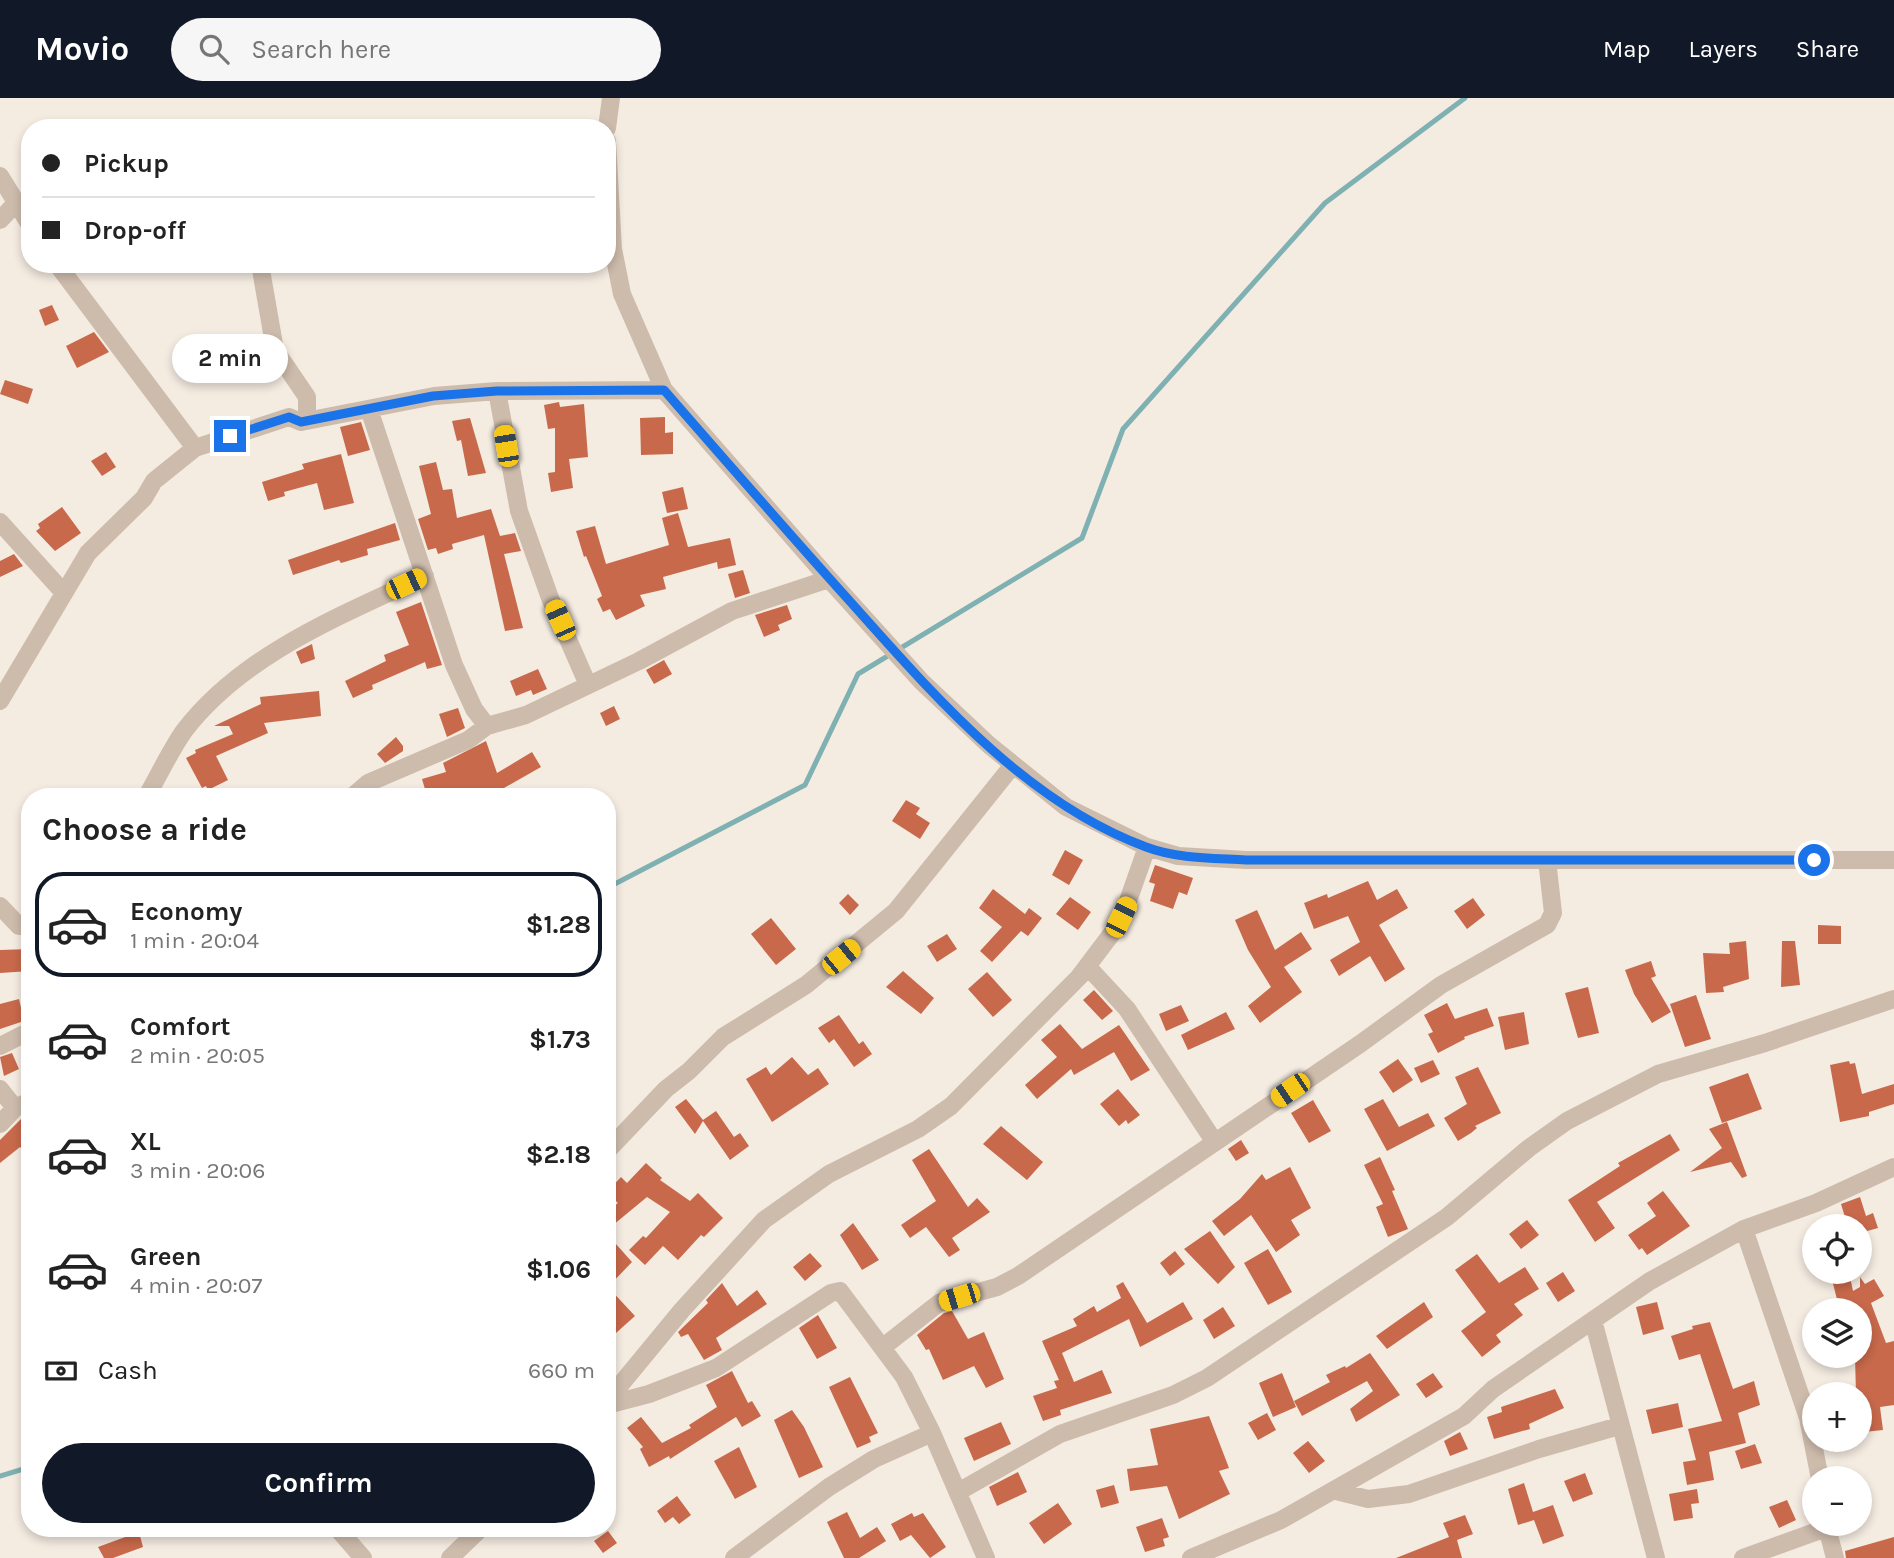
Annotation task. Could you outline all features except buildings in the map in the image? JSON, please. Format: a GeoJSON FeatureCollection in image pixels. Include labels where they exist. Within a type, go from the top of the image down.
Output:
{"type":"FeatureCollection","features":[{"type":"Feature","properties":{"kind":"street"},"geometry":{"type":"LineString","coordinates":[[608,119],[611,98]]}},
{"type":"Feature","properties":{"kind":"street"},"geometry":{"type":"LineString","coordinates":[[0,176],[21,209]]}},
{"type":"Feature","properties":{"kind":"street"},"geometry":{"type":"LineString","coordinates":[[0,220],[17,202]]}},
{"type":"Feature","properties":{"kind":"street"},"geometry":{"type":"LineString","coordinates":[[616,264],[622,294],[664,390],[922,682],[1013,765],[1066,807],[1147,848],[1178,856],[1246,860],[1894,860]]}},
{"type":"Feature","properties":{"kind":"street"},"geometry":{"type":"LineString","coordinates":[[64,273],[195,448]]}},
{"type":"Feature","properties":{"kind":"street"},"geometry":{"type":"LineString","coordinates":[[262,273],[275,349],[307,397],[307,418],[301,422]]}},
{"type":"Feature","properties":{"kind":"street"},"geometry":{"type":"LineString","coordinates":[[0,701],[88,553],[144,498],[154,481],[195,448],[289,417],[301,422],[433,396],[497,391],[664,390]]}},
{"type":"Feature","properties":{"kind":"street"},"geometry":{"type":"LineString","coordinates":[[497,391],[519,511],[550,598],[588,685]]}},
{"type":"Feature","properties":{"kind":"street"},"geometry":{"type":"LineString","coordinates":[[369,409],[454,666],[474,709],[487,726]]}},
{"type":"Feature","properties":{"kind":"street"},"geometry":{"type":"LineString","coordinates":[[0,522],[64,593]]}},
{"type":"Feature","properties":{"kind":"street"},"geometry":{"type":"LineString","coordinates":[[152,788],[182,734],[235,681],[312,629],[425,576]]}},
{"type":"Feature","properties":{"kind":"street"},"geometry":{"type":"LineString","coordinates":[[362,788],[368,783],[468,740],[487,726],[526,716],[732,611],[829,579]]}},
{"type":"Feature","properties":{"kind":"street"},"geometry":{"type":"LineString","coordinates":[[616,1141],[666,1088],[689,1071],[723,1037],[806,985],[896,911],[1013,765]]}},
{"type":"Feature","properties":{"kind":"street"},"geometry":{"type":"LineString","coordinates":[[616,1392],[682,1310],[764,1220],[829,1174],[918,1129],[951,1106],[1088,967],[1113,932],[1147,848]]}},
{"type":"Feature","properties":{"kind":"street"},"geometry":{"type":"LineString","coordinates":[[883,1347],[939,1303],[997,1287],[1018,1276],[1360,1044],[1441,985],[1547,925],[1553,912],[1547,860]]}},
{"type":"Feature","properties":{"kind":"street"},"geometry":{"type":"LineString","coordinates":[[0,906],[21,926]]}},
{"type":"Feature","properties":{"kind":"street"},"geometry":{"type":"LineString","coordinates":[[1088,967],[1127,1009],[1214,1141]]}},
{"type":"Feature","properties":{"kind":"street"},"geometry":{"type":"LineString","coordinates":[[958,1492],[1060,1434],[1173,1395],[1207,1378],[1447,1217],[1557,1128],[1610,1098],[1658,1074],[1765,1043],[1894,999]]}},
{"type":"Feature","properties":{"kind":"street"},"geometry":{"type":"LineString","coordinates":[[0,1046],[21,1036]]}},
{"type":"Feature","properties":{"kind":"street"},"geometry":{"type":"LineString","coordinates":[[0,1089],[21,1103]]}},
{"type":"Feature","properties":{"kind":"street"},"geometry":{"type":"LineString","coordinates":[[0,1124],[21,1105]]}},
{"type":"Feature","properties":{"kind":"street"},"geometry":{"type":"LineString","coordinates":[[1191,1558],[1281,1520],[1464,1416],[1493,1390],[1650,1280],[1744,1229],[1816,1203],[1894,1167]]}},
{"type":"Feature","properties":{"kind":"street"},"geometry":{"type":"LineString","coordinates":[[1744,1229],[1808,1418],[1817,1466]]}},
{"type":"Feature","properties":{"kind":"street"},"geometry":{"type":"LineString","coordinates":[[616,1401],[649,1394],[716,1368],[836,1291],[845,1293],[904,1377],[932,1433],[986,1558]]}},
{"type":"Feature","properties":{"kind":"street"},"geometry":{"type":"LineString","coordinates":[[1593,1320],[1656,1558]]}},
{"type":"Feature","properties":{"kind":"street"},"geometry":{"type":"LineString","coordinates":[[1336,1491],[1368,1499],[1409,1494],[1539,1449],[1619,1426]]}},
{"type":"Feature","properties":{"kind":"street"},"geometry":{"type":"LineString","coordinates":[[734,1558],[829,1487],[874,1459],[932,1433]]}},
{"type":"Feature","properties":{"kind":"street"},"geometry":{"type":"LineString","coordinates":[[1743,1558],[1802,1535]]}},
{"type":"Feature","properties":{"kind":"street"},"geometry":{"type":"LineString","coordinates":[[1829,1536],[1835,1558]]}},
{"type":"Feature","properties":{"kind":"street"},"geometry":{"type":"LineString","coordinates":[[345,1537],[363,1558]]}},
{"type":"Feature","properties":{"kind":"street"},"geometry":{"type":"LineString","coordinates":[[450,1558],[472,1537]]}},
{"type":"Feature","properties":{"kind":"waterway"},"geometry":{"type":"LineString","coordinates":[[616,883],[805,785],[858,674],[1082,538],[1123,429],[1325,203],[1465,98]]}},
{"type":"Feature","properties":{"kind":"waterway"},"geometry":{"type":"LineString","coordinates":[[0,1476],[21,1470]]}},
{"type":"Feature","properties":{"kind":"route"},"geometry":{"type":"LineString","coordinates":[[230,436],[289,417],[301,422],[433,396],[497,391],[664,390],[922,682],[989,745],[1066,807],[1147,848],[1178,856],[1246,860],[1814,860]]}}]}
